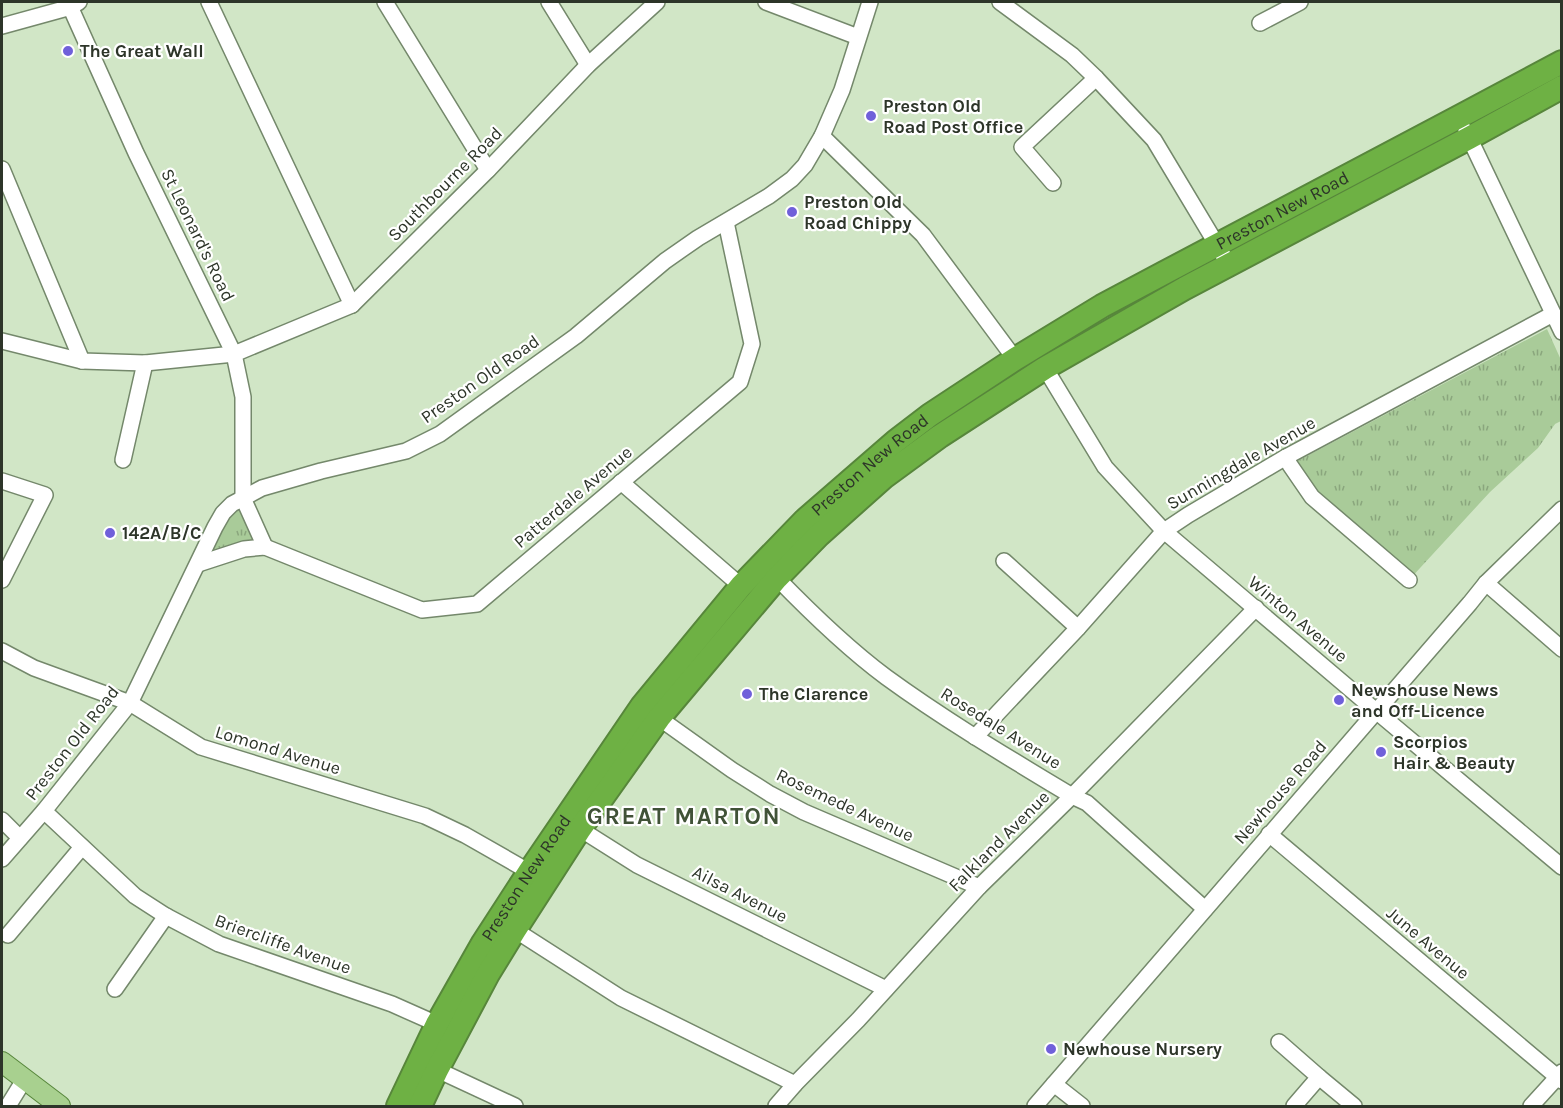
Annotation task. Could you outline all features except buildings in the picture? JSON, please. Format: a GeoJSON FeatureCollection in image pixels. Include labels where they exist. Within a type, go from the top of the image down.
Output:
{"type":"FeatureCollection","features":[{"type":"Feature","properties":{"kind":"highway","name":"Preston New Road"},"geometry":{"type":"LineString","coordinates":[[420,1107],[437,1024],[483,944],[537,876],[650,712],[741,586],[805,520],[896,441],[930,415],[1015,359],[1102,306],[1562,62]]}},
{"type":"Feature","properties":{"kind":"highway","name":"Preston New Road"},"geometry":{"type":"LineString","coordinates":[[398,1107],[428,1066],[488,974],[514,930],[537,876],[580,829],[650,712],[819,535],[884,477],[940,436],[1045,368],[1185,288],[1562,87]]}},
{"type":"Feature","properties":{"kind":"main road"},"geometry":{"type":"LineString","coordinates":[[2,1062],[60,1107]]}},
{"type":"Feature","properties":{"kind":"street"},"geometry":{"type":"LineString","coordinates":[[209,2],[352,305]]}},
{"type":"Feature","properties":{"kind":"street"},"geometry":{"type":"LineString","coordinates":[[385,2],[488,170]]}},
{"type":"Feature","properties":{"kind":"street"},"geometry":{"type":"LineString","coordinates":[[549,2],[588,65]]}},
{"type":"Feature","properties":{"kind":"street","name":"Southbourne Road"},"geometry":{"type":"LineString","coordinates":[[2,341],[82,361],[145,363],[234,354],[352,305],[488,170],[588,65],[657,2]]}},
{"type":"Feature","properties":{"kind":"street"},"geometry":{"type":"LineString","coordinates":[[766,2],[858,37]]}},
{"type":"Feature","properties":{"kind":"street","name":"Preston Old Road"},"geometry":{"type":"LineString","coordinates":[[2,858],[44,811],[130,703],[223,513],[232,504],[262,488],[406,451],[440,434],[576,336],[665,261],[698,238],[769,196],[792,178],[805,165],[822,136],[842,90],[870,2]]}},
{"type":"Feature","properties":{"kind":"street"},"geometry":{"type":"LineString","coordinates":[[1000,2],[1072,55],[1154,140],[1229,265]]}},
{"type":"Feature","properties":{"kind":"street"},"geometry":{"type":"LineString","coordinates":[[1260,23],[1300,2]]}},
{"type":"Feature","properties":{"kind":"street"},"geometry":{"type":"LineString","coordinates":[[2,26],[73,3]]}},
{"type":"Feature","properties":{"kind":"street","name":"St Leonard's Road"},"geometry":{"type":"LineString","coordinates":[[73,3],[136,153],[234,354],[243,397],[243,498]]}},
{"type":"Feature","properties":{"kind":"street"},"geometry":{"type":"LineString","coordinates":[[1053,183],[1022,147],[1096,78]]}},
{"type":"Feature","properties":{"kind":"street"},"geometry":{"type":"LineString","coordinates":[[1459,117],[1562,332]]}},
{"type":"Feature","properties":{"kind":"street"},"geometry":{"type":"LineString","coordinates":[[822,136],[923,235],[1015,359]]}},
{"type":"Feature","properties":{"kind":"street"},"geometry":{"type":"LineString","coordinates":[[2,169],[82,361]]}},
{"type":"Feature","properties":{"kind":"street","name":"Patterdale Avenue"},"geometry":{"type":"LineString","coordinates":[[265,547],[422,610],[477,604],[740,382],[752,344],[726,222]]}},
{"type":"Feature","properties":{"kind":"street","name":"Sunningdale Avenue"},"geometry":{"type":"LineString","coordinates":[[975,737],[1078,628],[1164,531],[1188,514],[1286,457],[1553,314]]}},
{"type":"Feature","properties":{"kind":"street"},"geometry":{"type":"LineString","coordinates":[[123,460],[145,363]]}},
{"type":"Feature","properties":{"kind":"street","name":"Winton Avenue"},"geometry":{"type":"LineString","coordinates":[[1045,368],[1106,467],[1164,531],[1562,867]]}},
{"type":"Feature","properties":{"kind":"street"},"geometry":{"type":"LineString","coordinates":[[1286,457],[1312,497],[1409,580]]}},
{"type":"Feature","properties":{"kind":"street"},"geometry":{"type":"LineString","coordinates":[[2,481],[45,495],[2,580]]}},
{"type":"Feature","properties":{"kind":"street"},"geometry":{"type":"LineString","coordinates":[[621,482],[741,586]]}},
{"type":"Feature","properties":{"kind":"street"},"geometry":{"type":"LineString","coordinates":[[198,564],[244,549],[265,547],[243,498]]}},
{"type":"Feature","properties":{"kind":"street","name":"Newhouse Road"},"geometry":{"type":"LineString","coordinates":[[1035,1107],[1486,583],[1562,509]]}},
{"type":"Feature","properties":{"kind":"street"},"geometry":{"type":"LineString","coordinates":[[1004,561],[1078,628]]}},
{"type":"Feature","properties":{"kind":"street","name":"Rosedale Avenue"},"geometry":{"type":"LineString","coordinates":[[777,578],[827,627],[885,676],[975,737],[1087,803],[1205,909]]}},
{"type":"Feature","properties":{"kind":"street"},"geometry":{"type":"LineString","coordinates":[[1486,583],[1562,649]]}},
{"type":"Feature","properties":{"kind":"street","name":"Falkland Avenue"},"geometry":{"type":"LineString","coordinates":[[776,1107],[979,887],[1072,796],[1256,608]]}},
{"type":"Feature","properties":{"kind":"street","name":"Lomond Avenue"},"geometry":{"type":"LineString","coordinates":[[2,651],[33,668],[130,703],[201,747],[425,816],[465,835],[537,876]]}},
{"type":"Feature","properties":{"kind":"street","name":"Rosemede Avenue"},"geometry":{"type":"LineString","coordinates":[[650,712],[770,794],[804,812],[979,887]]}},
{"type":"Feature","properties":{"kind":"street","name":"Briercliffe Avenue"},"geometry":{"type":"LineString","coordinates":[[44,811],[135,896],[165,916],[219,944],[392,1004],[437,1024]]}},
{"type":"Feature","properties":{"kind":"street"},"geometry":{"type":"LineString","coordinates":[[2,820],[20,838]]}},
{"type":"Feature","properties":{"kind":"street","name":"Ailsa Avenue"},"geometry":{"type":"LineString","coordinates":[[580,829],[637,865],[886,989]]}},
{"type":"Feature","properties":{"kind":"street","name":"June Avenue"},"geometry":{"type":"LineString","coordinates":[[1269,834],[1560,1077]]}},
{"type":"Feature","properties":{"kind":"street"},"geometry":{"type":"LineString","coordinates":[[8,935],[82,847]]}},
{"type":"Feature","properties":{"kind":"street"},"geometry":{"type":"LineString","coordinates":[[115,989],[165,916]]}},
{"type":"Feature","properties":{"kind":"street"},"geometry":{"type":"LineString","coordinates":[[514,930],[621,998],[795,1084]]}},
{"type":"Feature","properties":{"kind":"street"},"geometry":{"type":"LineString","coordinates":[[1279,1042],[1354,1107]]}},
{"type":"Feature","properties":{"kind":"street"},"geometry":{"type":"LineString","coordinates":[[428,1066],[515,1107]]}},
{"type":"Feature","properties":{"kind":"street"},"geometry":{"type":"LineString","coordinates":[[1294,1107],[1319,1077]]}},
{"type":"Feature","properties":{"kind":"street"},"geometry":{"type":"LineString","coordinates":[[1531,1107],[1560,1077]]}},
{"type":"Feature","properties":{"kind":"street"},"geometry":{"type":"LineString","coordinates":[[8,1107],[24,1080]]}},
{"type":"Feature","properties":{"kind":"street"},"geometry":{"type":"LineString","coordinates":[[1054,1084],[1082,1107]]}},
{"type":"Feature","properties":{"kind":"green space"},"geometry":{"type":"Polygon","coordinates":[[[1547,329],[1561,360],[1561,421],[1555,424],[1538,448],[1490,492],[1409,580],[1290,465],[1547,329]]]}},
{"type":"Feature","properties":{"kind":"green space"},"geometry":{"type":"Polygon","coordinates":[[[239,506],[254,539],[253,542],[209,554],[224,521],[239,506]]]}},
{"type":"Feature","properties":{"kind":"place","name":"The Great Wall"},"geometry":{"type":"Point","coordinates":[68,51]}},
{"type":"Feature","properties":{"kind":"place","name":"Preston Old Road Post Office"},"geometry":{"type":"Point","coordinates":[871,116]}},
{"type":"Feature","properties":{"kind":"place","name":"Preston Old Road Chippy"},"geometry":{"type":"Point","coordinates":[792,212]}},
{"type":"Feature","properties":{"kind":"place","name":"142A/B/C"},"geometry":{"type":"Point","coordinates":[110,533]}},
{"type":"Feature","properties":{"kind":"place","name":"The Clarence"},"geometry":{"type":"Point","coordinates":[747,694]}},
{"type":"Feature","properties":{"kind":"place","name":"Newshouse News and Off-Licence"},"geometry":{"type":"Point","coordinates":[1339,700]}},
{"type":"Feature","properties":{"kind":"place","name":"Scorpios Hair & Beauty"},"geometry":{"type":"Point","coordinates":[1381,752]}},
{"type":"Feature","properties":{"kind":"place","name":"Newhouse Nursery"},"geometry":{"type":"Point","coordinates":[1051,1049]}},
{"type":"Feature","properties":{"kind":"district","name":"GREAT MARTON"},"geometry":{"type":"Point","coordinates":[684,816]}}]}
